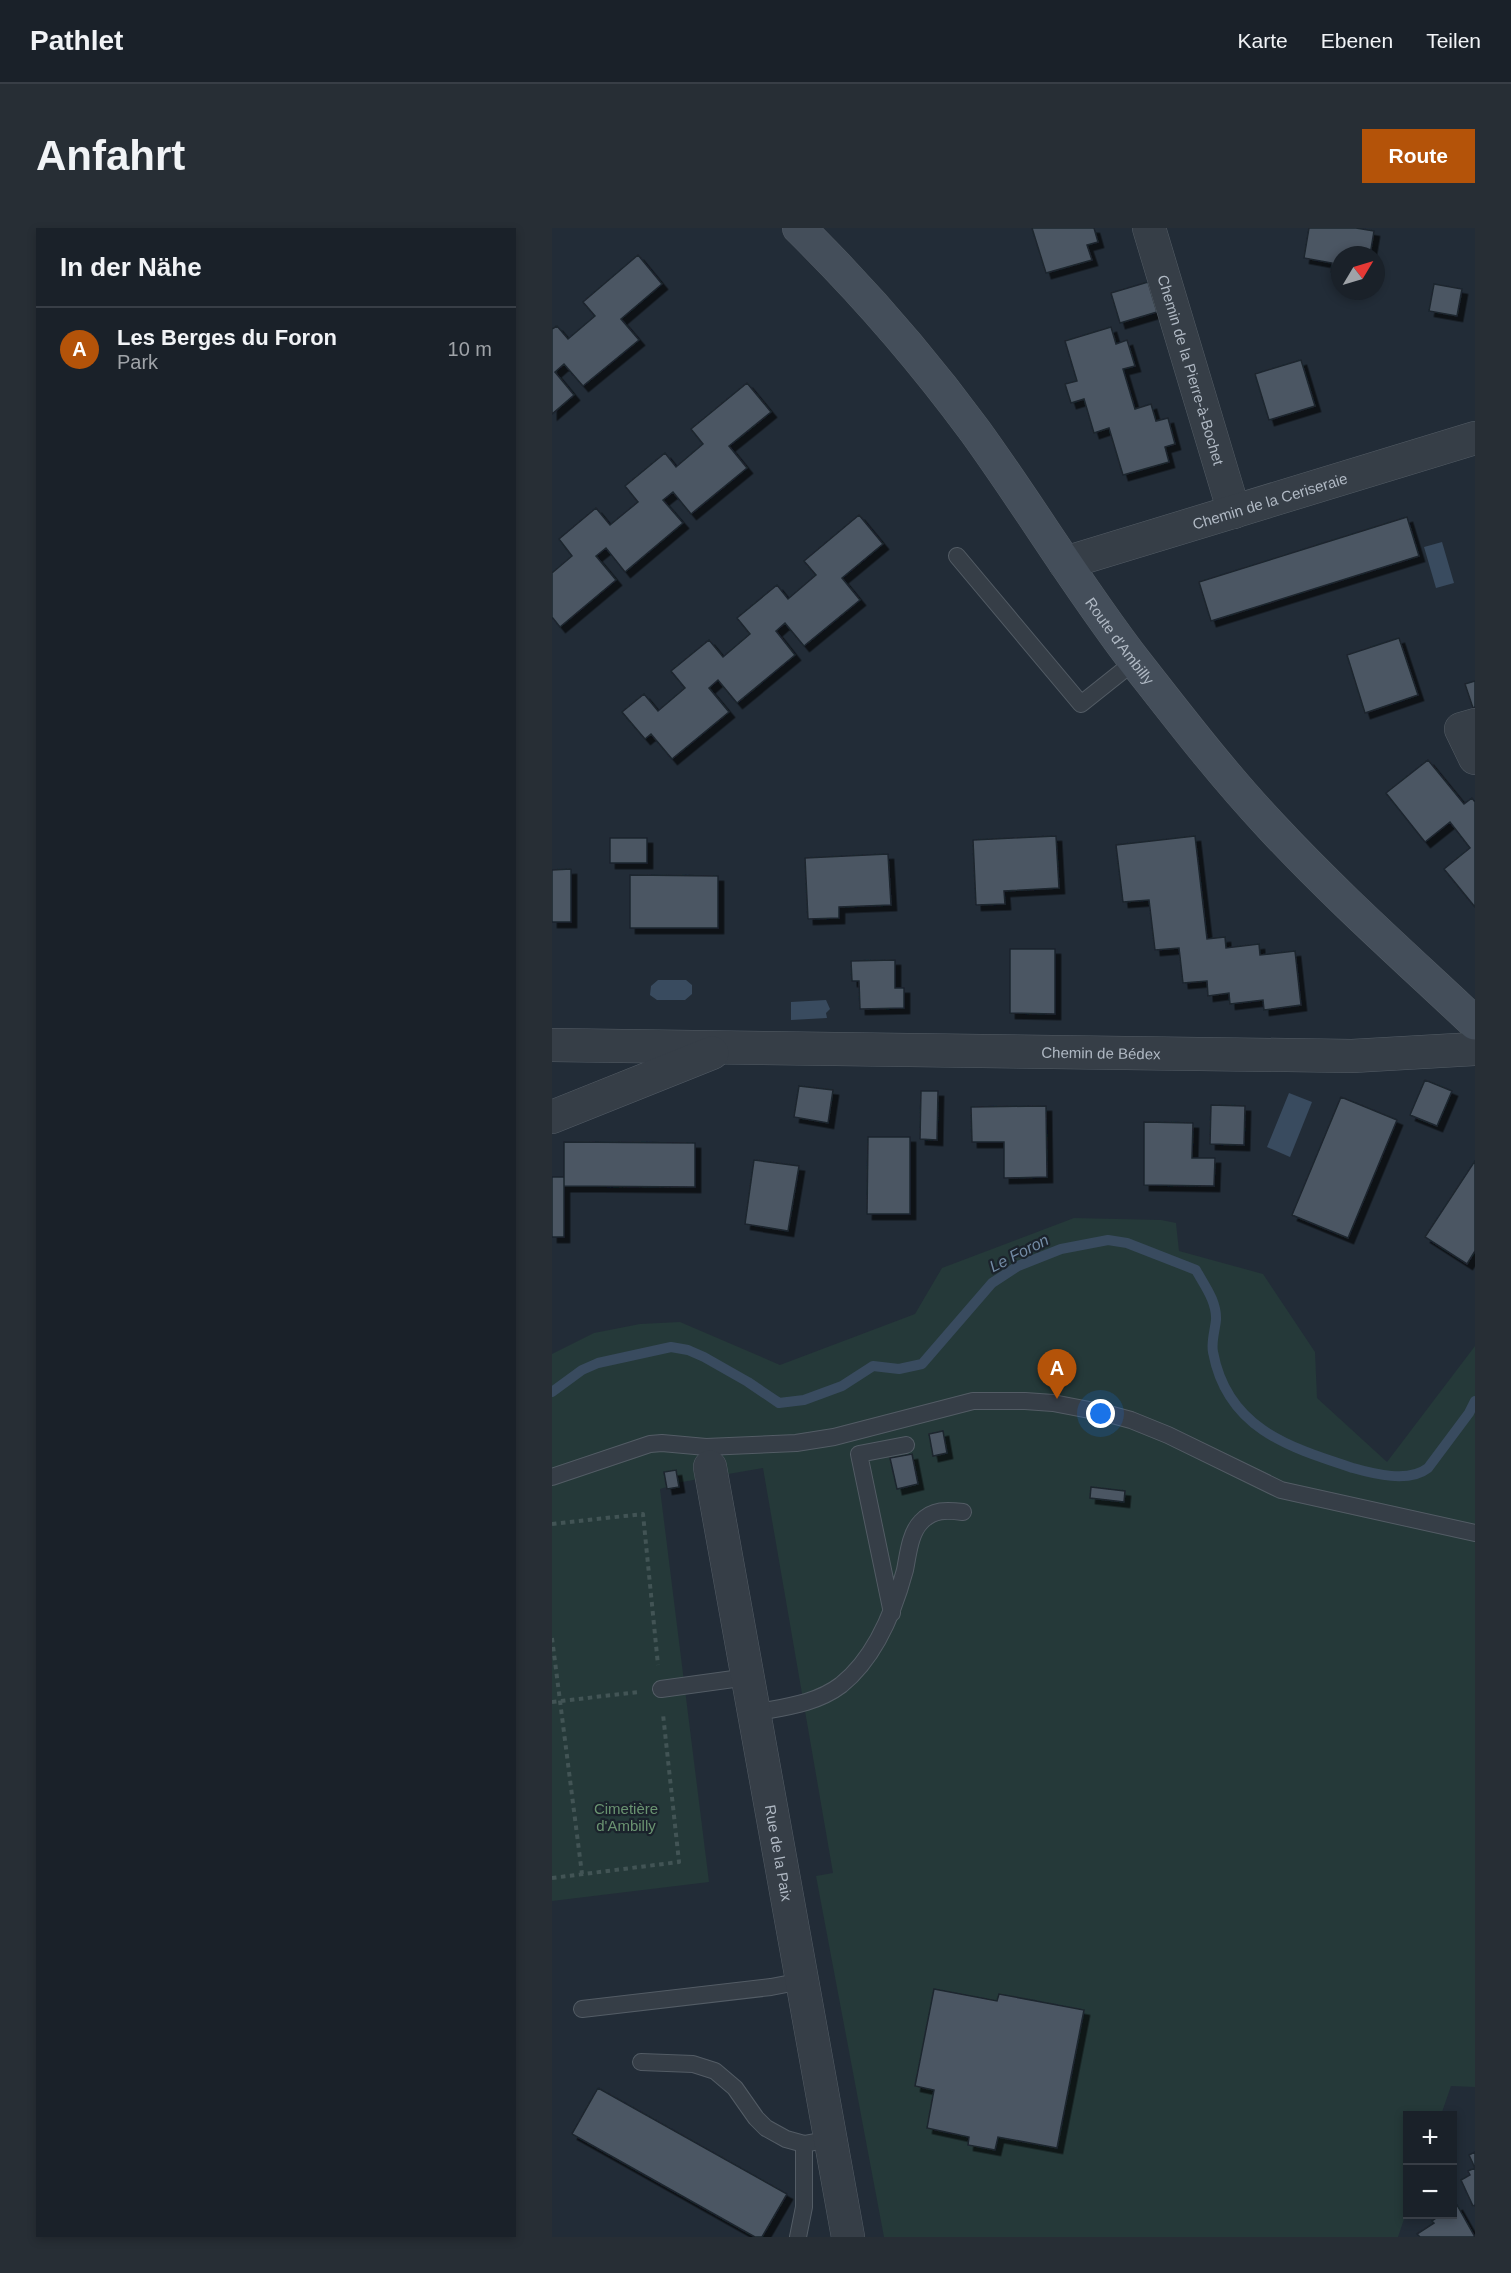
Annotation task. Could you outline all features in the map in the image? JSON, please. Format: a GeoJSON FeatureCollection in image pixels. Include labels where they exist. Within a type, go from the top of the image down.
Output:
{"type":"FeatureCollection","features":[{"type":"Feature","properties":{"kind":"street","name":"Route d'Ambilly"},"geometry":{"type":"LineString","coordinates":[[799,228],[838,266],[975,431],[1135,661],[1215,764],[1313,871],[1475,1023]]}},
{"type":"Feature","properties":{"kind":"street","name":"Chemin de la Pierre-à-Bochet"},"geometry":{"type":"LineString","coordinates":[[1149,228],[1234,512]]}},
{"type":"Feature","properties":{"kind":"street","name":"Chemin de la Ceriseraie"},"geometry":{"type":"LineString","coordinates":[[1065,563],[1475,438]]}},
{"type":"Feature","properties":{"kind":"street"},"geometry":{"type":"LineString","coordinates":[[1475,725],[1461,729],[1475,758]]}},
{"type":"Feature","properties":{"kind":"street","name":"Chemin de Bédex"},"geometry":{"type":"LineString","coordinates":[[552,1045],[1352,1056],[1475,1049]]}},
{"type":"Feature","properties":{"kind":"street","name":"Chemin de Bédex"},"geometry":{"type":"LineString","coordinates":[[552,1117],[725,1047]]}},
{"type":"Feature","properties":{"kind":"street","name":"Rue de la Paix"},"geometry":{"type":"LineString","coordinates":[[710,1467],[802,1981],[817,2142],[848,2237]]}},
{"type":"Feature","properties":{"kind":"lane"},"geometry":{"type":"LineString","coordinates":[[957,556],[1081,704],[1135,661]]}},
{"type":"Feature","properties":{"kind":"lane"},"geometry":{"type":"LineString","coordinates":[[552,1477],[650,1444],[706,1447],[803,1443],[974,1401],[1025,1401],[1095,1411],[1131,1420],[1168,1435],[1281,1490],[1475,1533]]}},
{"type":"Feature","properties":{"kind":"lane"},"geometry":{"type":"LineString","coordinates":[[892,1613],[859,1454],[906,1445]]}},
{"type":"Feature","properties":{"kind":"lane"},"geometry":{"type":"LineString","coordinates":[[754,1713],[804,1704],[829,1693],[843,1683],[874,1646],[892,1613],[916,1528],[928,1516],[937,1512],[947,1510],[963,1512]]}},
{"type":"Feature","properties":{"kind":"lane"},"geometry":{"type":"LineString","coordinates":[[661,1689],[748,1677]]}},
{"type":"Feature","properties":{"kind":"lane"},"geometry":{"type":"LineString","coordinates":[[582,2009],[771,1987],[802,1981]]}},
{"type":"Feature","properties":{"kind":"lane"},"geometry":{"type":"LineString","coordinates":[[641,2062],[693,2064],[715,2071],[735,2088],[766,2128],[786,2139],[817,2142],[798,2237]]}},
{"type":"Feature","properties":{"kind":"path"},"geometry":{"type":"LineString","coordinates":[[552,1524],[643,1514],[679,1862],[552,1878]]}},
{"type":"Feature","properties":{"kind":"path"},"geometry":{"type":"LineString","coordinates":[[552,1638],[582,1874]]}},
{"type":"Feature","properties":{"kind":"path"},"geometry":{"type":"LineString","coordinates":[[552,1702],[661,1689]]}},
{"type":"Feature","properties":{"kind":"green space","name":"Cimetière d'Ambilly"},"geometry":{"type":"Polygon","coordinates":[[[1074,1218],[1161,1220],[1176,1223],[1179,1251],[1263,1274],[1315,1352],[1317,1398],[1387,1462],[1475,1346],[1475,2087],[1451,2086],[1442,2111],[1403,2111],[1404,2219],[1398,2237],[884,2237],[816,1876],[833,1873],[763,1468],[682,1482],[660,1489],[709,1882],[552,1901],[552,1354],[594,1333],[640,1324],[680,1322],[780,1365],[915,1314],[942,1268],[1074,1218]]]}},
{"type":"Feature","properties":{"kind":"water"},"geometry":{"type":"Polygon","coordinates":[[[1442,542],[1454,583],[1436,588],[1424,547],[1442,542]]]}},
{"type":"Feature","properties":{"kind":"water"},"geometry":{"type":"Polygon","coordinates":[[[658,980],[686,980],[692,985],[692,994],[685,1000],[657,1000],[650,995],[651,986],[658,980]]]}},
{"type":"Feature","properties":{"kind":"water"},"geometry":{"type":"Polygon","coordinates":[[[826,1000],[830,1009],[826,1013],[827,1018],[791,1020],[791,1002],[826,1000]]]}},
{"type":"Feature","properties":{"kind":"water"},"geometry":{"type":"Polygon","coordinates":[[[1289,1093],[1312,1102],[1290,1157],[1267,1147],[1289,1093]]]}},
{"type":"Feature","properties":{"kind":"building"},"geometry":{"type":"Polygon","coordinates":[[[1032,228],[1094,228],[1098,242],[1087,245],[1092,260],[1046,273],[1032,228]]]}},
{"type":"Feature","properties":{"kind":"building"},"geometry":{"type":"Polygon","coordinates":[[[1309,228],[1356,228],[1374,231],[1372,246],[1331,246],[1331,263],[1304,258],[1309,228]]]}},
{"type":"Feature","properties":{"kind":"building"},"geometry":{"type":"Polygon","coordinates":[[[638,255],[662,284],[621,319],[639,340],[583,386],[564,364],[555,372],[574,395],[552,414],[552,329],[557,326],[568,339],[595,316],[583,302],[638,255]]]}},
{"type":"Feature","properties":{"kind":"building"},"geometry":{"type":"Polygon","coordinates":[[[1148,282],[1157,312],[1120,323],[1111,293],[1148,282]]]}},
{"type":"Feature","properties":{"kind":"building"},"geometry":{"type":"Polygon","coordinates":[[[1434,284],[1462,289],[1457,316],[1429,311],[1434,284]]]}},
{"type":"Feature","properties":{"kind":"building"},"geometry":{"type":"Polygon","coordinates":[[[1111,327],[1116,344],[1127,340],[1135,366],[1123,369],[1135,409],[1151,404],[1156,421],[1168,418],[1175,444],[1165,447],[1169,462],[1123,475],[1109,428],[1094,433],[1084,399],[1071,403],[1065,384],[1077,381],[1065,341],[1111,327]]]}},
{"type":"Feature","properties":{"kind":"building"},"geometry":{"type":"Polygon","coordinates":[[[1301,360],[1315,406],[1269,420],[1255,374],[1301,360]]]}},
{"type":"Feature","properties":{"kind":"building"},"geometry":{"type":"Polygon","coordinates":[[[747,383],[771,412],[729,446],[747,468],[691,514],[673,492],[663,500],[683,523],[625,572],[606,548],[596,556],[616,580],[560,627],[552,617],[552,573],[572,556],[559,539],[596,508],[610,525],[638,502],[625,486],[665,453],[676,467],[703,444],[691,429],[747,383]]]}},
{"type":"Feature","properties":{"kind":"building"},"geometry":{"type":"Polygon","coordinates":[[[859,515],[883,544],[842,578],[860,600],[804,646],[785,623],[776,631],[795,655],[737,703],[718,680],[709,688],[729,712],[672,759],[651,734],[645,739],[622,712],[644,694],[658,711],[685,688],[671,671],[709,640],[723,657],[750,634],[737,618],[777,585],[788,599],[816,575],[804,561],[859,515]]]}},
{"type":"Feature","properties":{"kind":"building"},"geometry":{"type":"Polygon","coordinates":[[[1407,517],[1419,556],[1211,621],[1199,582],[1407,517]]]}},
{"type":"Feature","properties":{"kind":"building"},"geometry":{"type":"Polygon","coordinates":[[[1399,638],[1418,695],[1365,713],[1347,655],[1399,638]]]}},
{"type":"Feature","properties":{"kind":"building"},"geometry":{"type":"Polygon","coordinates":[[[1475,681],[1475,707],[1473,708],[1465,684],[1475,681]]]}},
{"type":"Feature","properties":{"kind":"building"},"geometry":{"type":"Polygon","coordinates":[[[1428,760],[1464,804],[1472,798],[1475,802],[1475,907],[1444,869],[1470,848],[1450,822],[1425,842],[1386,793],[1428,760]]]}},
{"type":"Feature","properties":{"kind":"building"},"geometry":{"type":"Polygon","coordinates":[[[1056,836],[1059,888],[1004,891],[1005,904],[976,905],[973,840],[1056,836]]]}},
{"type":"Feature","properties":{"kind":"building"},"geometry":{"type":"Polygon","coordinates":[[[1195,836],[1207,939],[1225,937],[1226,948],[1259,944],[1260,955],[1295,951],[1301,1005],[1264,1010],[1263,1000],[1230,1004],[1229,993],[1208,996],[1207,981],[1183,983],[1179,948],[1155,950],[1149,900],[1123,902],[1116,845],[1195,836]]]}},
{"type":"Feature","properties":{"kind":"building"},"geometry":{"type":"Polygon","coordinates":[[[610,838],[647,838],[647,863],[610,863],[610,838]]]}},
{"type":"Feature","properties":{"kind":"building"},"geometry":{"type":"Polygon","coordinates":[[[888,854],[891,905],[839,907],[839,918],[808,919],[805,858],[888,854]]]}},
{"type":"Feature","properties":{"kind":"building"},"geometry":{"type":"Polygon","coordinates":[[[571,869],[571,922],[552,922],[552,870],[571,869]]]}},
{"type":"Feature","properties":{"kind":"building"},"geometry":{"type":"Polygon","coordinates":[[[630,875],[718,876],[718,928],[630,928],[630,875]]]}},
{"type":"Feature","properties":{"kind":"building"},"geometry":{"type":"Polygon","coordinates":[[[1010,949],[1055,949],[1055,1014],[1010,1013],[1010,949]]]}},
{"type":"Feature","properties":{"kind":"building"},"geometry":{"type":"Polygon","coordinates":[[[895,960],[895,988],[904,988],[904,1008],[860,1009],[859,981],[852,981],[851,961],[895,960]]]}},
{"type":"Feature","properties":{"kind":"building"},"geometry":{"type":"Polygon","coordinates":[[[1425,1080],[1452,1091],[1437,1126],[1410,1115],[1425,1080]]]}},
{"type":"Feature","properties":{"kind":"building"},"geometry":{"type":"Polygon","coordinates":[[[799,1086],[833,1090],[828,1123],[794,1117],[799,1086]]]}},
{"type":"Feature","properties":{"kind":"building"},"geometry":{"type":"Polygon","coordinates":[[[921,1091],[938,1091],[937,1140],[920,1139],[921,1091]]]}},
{"type":"Feature","properties":{"kind":"building"},"geometry":{"type":"Polygon","coordinates":[[[1341,1097],[1397,1120],[1348,1238],[1292,1215],[1341,1097]]]}},
{"type":"Feature","properties":{"kind":"building"},"geometry":{"type":"Polygon","coordinates":[[[1211,1105],[1245,1106],[1244,1145],[1210,1144],[1211,1105]]]}},
{"type":"Feature","properties":{"kind":"building"},"geometry":{"type":"Polygon","coordinates":[[[1046,1106],[1047,1177],[1004,1178],[1004,1142],[972,1142],[971,1107],[1046,1106]]]}},
{"type":"Feature","properties":{"kind":"building"},"geometry":{"type":"Polygon","coordinates":[[[1144,1122],[1193,1123],[1192,1158],[1215,1158],[1214,1186],[1144,1185],[1144,1122]]]}},
{"type":"Feature","properties":{"kind":"building"},"geometry":{"type":"Polygon","coordinates":[[[868,1137],[910,1137],[910,1214],[867,1214],[868,1137]]]}},
{"type":"Feature","properties":{"kind":"building"},"geometry":{"type":"Polygon","coordinates":[[[564,1142],[695,1143],[695,1187],[564,1186],[564,1142]]]}},
{"type":"Feature","properties":{"kind":"building"},"geometry":{"type":"Polygon","coordinates":[[[754,1160],[799,1166],[788,1231],[745,1224],[754,1160]]]}},
{"type":"Feature","properties":{"kind":"building"},"geometry":{"type":"Polygon","coordinates":[[[1475,1161],[1475,1251],[1467,1264],[1425,1237],[1475,1161]]]}},
{"type":"Feature","properties":{"kind":"building"},"geometry":{"type":"Polygon","coordinates":[[[552,1177],[564,1177],[564,1237],[552,1237],[552,1177]]]}},
{"type":"Feature","properties":{"kind":"building"},"geometry":{"type":"Polygon","coordinates":[[[943,1431],[947,1453],[933,1456],[929,1434],[943,1431]]]}},
{"type":"Feature","properties":{"kind":"building"},"geometry":{"type":"Polygon","coordinates":[[[912,1454],[918,1484],[897,1489],[890,1458],[912,1454]]]}},
{"type":"Feature","properties":{"kind":"building"},"geometry":{"type":"Polygon","coordinates":[[[676,1470],[679,1487],[667,1489],[664,1472],[676,1470]]]}},
{"type":"Feature","properties":{"kind":"building"},"geometry":{"type":"Polygon","coordinates":[[[1091,1487],[1125,1491],[1124,1502],[1090,1498],[1091,1487]]]}},
{"type":"Feature","properties":{"kind":"building"},"geometry":{"type":"Polygon","coordinates":[[[934,1989],[997,2001],[999,1994],[1084,2010],[1057,2148],[998,2137],[995,2150],[968,2145],[969,2137],[927,2128],[934,2090],[915,2086],[934,1989]]]}},
{"type":"Feature","properties":{"kind":"building"},"geometry":{"type":"Polygon","coordinates":[[[598,2088],[787,2194],[762,2237],[755,2237],[572,2134],[598,2088]]]}},
{"type":"Feature","properties":{"kind":"building"},"geometry":{"type":"Polygon","coordinates":[[[1475,2152],[1475,2168],[1469,2155],[1475,2152]]]}},
{"type":"Feature","properties":{"kind":"building"},"geometry":{"type":"Polygon","coordinates":[[[1475,2168],[1475,2205],[1473,2206],[1461,2180],[1470,2175],[1468,2171],[1475,2168]]]}},
{"type":"Feature","properties":{"kind":"building"},"geometry":{"type":"Polygon","coordinates":[[[1457,2205],[1475,2237],[1420,2237],[1417,2234],[1434,2223],[1432,2221],[1457,2219],[1457,2205]]]}},
{"type":"Feature","properties":{"kind":"waterway","name":"Le Foron"},"geometry":{"type":"LineString","coordinates":[[552,1392],[582,1370],[598,1363],[671,1347],[688,1350],[704,1357],[779,1403],[804,1400],[842,1386],[873,1366],[899,1369],[922,1364],[992,1283],[1018,1266],[1061,1249],[1108,1240],[1127,1243],[1196,1270],[1216,1313],[1213,1352],[1220,1378],[1232,1399],[1246,1417],[1264,1431],[1306,1452],[1381,1475],[1401,1476],[1420,1473],[1428,1468],[1469,1413],[1475,1401]]}},
{"type":"Feature","properties":{"kind":"place","name":"Les Berges du Foron"},"geometry":{"type":"Point","coordinates":[1057,1399]}}]}
